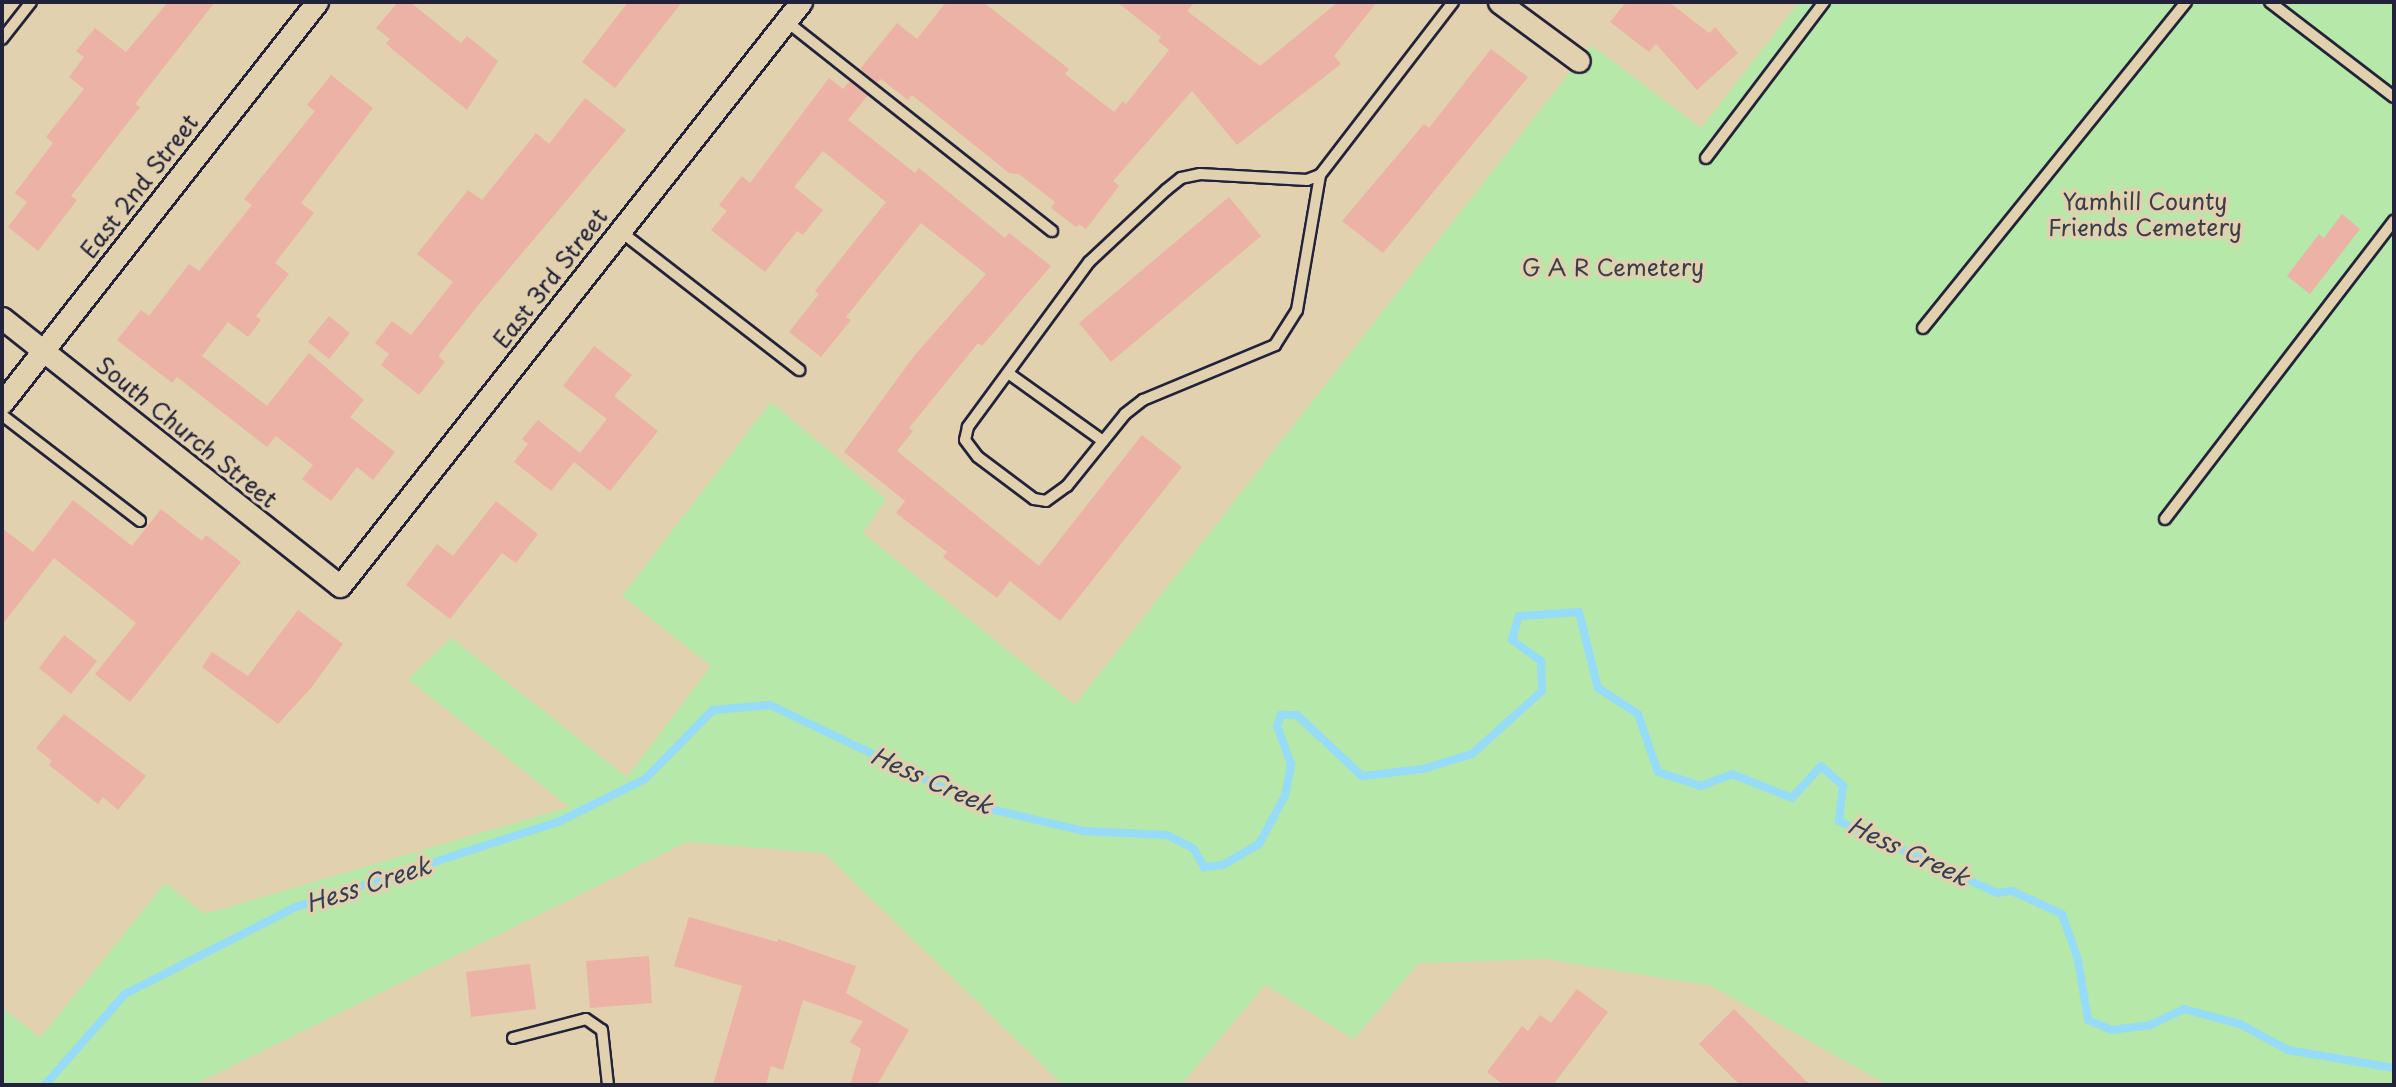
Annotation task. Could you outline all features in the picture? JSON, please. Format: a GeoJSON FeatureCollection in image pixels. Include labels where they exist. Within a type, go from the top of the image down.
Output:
{"type":"FeatureCollection","features":[{"type":"Feature","properties":{"kind":"street","name":"East 2nd Street"},"geometry":{"type":"LineString","coordinates":[[2,403],[317,2]]}},
{"type":"Feature","properties":{"kind":"street","name":"East 3rd Street"},"geometry":{"type":"LineString","coordinates":[[340,586],[801,2]]}},
{"type":"Feature","properties":{"kind":"street"},"geometry":{"type":"LineString","coordinates":[[1499,2],[1579,61]]}},
{"type":"Feature","properties":{"kind":"street","name":"South Church Street"},"geometry":{"type":"LineString","coordinates":[[2,318],[340,586]]}},
{"type":"Feature","properties":{"kind":"lane"},"geometry":{"type":"LineString","coordinates":[[2,39],[31,2]]}},
{"type":"Feature","properties":{"kind":"lane"},"geometry":{"type":"LineString","coordinates":[[1320,175],[1307,180],[1200,174],[1181,178],[1089,262],[968,427],[965,440],[978,457],[1034,499],[1046,501],[1067,486],[1103,441],[1143,400],[1262,353],[1282,337],[1297,310],[1320,175],[1453,2]]}},
{"type":"Feature","properties":{"kind":"lane"},"geometry":{"type":"LineString","coordinates":[[1706,158],[1824,2]]}},
{"type":"Feature","properties":{"kind":"lane"},"geometry":{"type":"LineString","coordinates":[[1923,328],[2186,2]]}},
{"type":"Feature","properties":{"kind":"lane"},"geometry":{"type":"LineString","coordinates":[[2270,2],[2394,97]]}},
{"type":"Feature","properties":{"kind":"lane"},"geometry":{"type":"LineString","coordinates":[[786,21],[1052,231]]}},
{"type":"Feature","properties":{"kind":"lane"},"geometry":{"type":"LineString","coordinates":[[2165,519],[2394,221]]}},
{"type":"Feature","properties":{"kind":"lane"},"geometry":{"type":"LineString","coordinates":[[620,231],[799,370]]}},
{"type":"Feature","properties":{"kind":"lane"},"geometry":{"type":"LineString","coordinates":[[1008,373],[1103,441]]}},
{"type":"Feature","properties":{"kind":"lane"},"geometry":{"type":"LineString","coordinates":[[2,415],[139,521]]}},
{"type":"Feature","properties":{"kind":"lane"},"geometry":{"type":"LineString","coordinates":[[513,1038],[586,1019],[602,1030],[608,1085]]}},
{"type":"Feature","properties":{"kind":"green space"},"geometry":{"type":"Polygon","coordinates":[[[1799,2],[2394,2],[2394,1085],[1888,1085],[1711,986],[1546,959],[1419,963],[1354,1039],[1265,985],[1181,1085],[1063,1085],[824,853],[687,842],[193,1085],[2,1085],[2,1007],[40,1038],[165,883],[205,914],[569,807],[408,679],[451,638],[627,777],[711,666],[622,596],[771,402],[886,499],[863,533],[1075,705],[1591,45],[1701,128],[1799,2]]]}},
{"type":"Feature","properties":{"kind":"building"},"geometry":{"type":"Polygon","coordinates":[[[168,2],[215,2],[135,104],[140,107],[71,196],[77,200],[38,251],[8,227],[27,202],[15,193],[53,143],[46,137],[84,89],[69,77],[84,57],[76,51],[95,28],[126,52],[168,2]]]}},
{"type":"Feature","properties":{"kind":"building"},"geometry":{"type":"Polygon","coordinates":[[[398,2],[410,2],[461,43],[467,36],[498,61],[467,110],[392,49],[386,43],[390,39],[376,28],[398,2]]]}},
{"type":"Feature","properties":{"kind":"building"},"geometry":{"type":"Polygon","coordinates":[[[628,2],[682,2],[615,88],[582,62],[628,2]]]}},
{"type":"Feature","properties":{"kind":"building"},"geometry":{"type":"Polygon","coordinates":[[[946,2],[983,2],[1069,69],[1065,74],[1114,112],[1123,101],[1126,104],[1169,50],[1158,41],[1161,37],[1117,2],[1195,2],[1187,11],[1260,66],[1338,2],[1377,2],[1334,56],[1341,64],[1237,145],[1192,91],[1113,181],[1119,186],[1086,229],[1079,224],[1076,227],[1051,208],[1055,202],[1019,174],[1009,173],[912,95],[908,100],[881,79],[877,83],[860,69],[897,23],[917,39],[946,2]]]}},
{"type":"Feature","properties":{"kind":"building"},"geometry":{"type":"Polygon","coordinates":[[[1626,2],[1669,2],[1709,33],[1715,27],[1738,53],[1697,90],[1656,44],[1649,52],[1610,22],[1626,2]]]}},
{"type":"Feature","properties":{"kind":"building"},"geometry":{"type":"Polygon","coordinates":[[[1491,49],[1528,77],[1383,253],[1342,221],[1424,124],[1429,128],[1491,49]]]}},
{"type":"Feature","properties":{"kind":"building"},"geometry":{"type":"Polygon","coordinates":[[[331,75],[373,108],[301,203],[314,213],[275,263],[289,274],[256,316],[261,320],[248,337],[228,322],[202,356],[267,406],[309,353],[364,400],[350,417],[395,452],[373,480],[357,467],[331,501],[302,479],[313,465],[276,436],[267,447],[177,377],[172,383],[117,340],[141,310],[149,316],[189,264],[199,271],[252,205],[244,199],[315,111],[307,105],[331,75]]]}},
{"type":"Feature","properties":{"kind":"building"},"geometry":{"type":"Polygon","coordinates":[[[829,78],[843,89],[850,81],[868,95],[848,120],[915,173],[919,168],[1005,238],[1009,233],[1051,266],[982,346],[978,343],[909,428],[913,431],[897,451],[1039,566],[1142,435],[1182,467],[1060,621],[1010,581],[997,598],[943,557],[947,552],[896,513],[905,501],[844,452],[914,356],[986,274],[921,223],[846,317],[851,320],[821,357],[789,332],[819,294],[815,291],[886,202],[823,151],[794,187],[823,210],[803,235],[797,231],[765,272],[711,230],[727,211],[719,205],[742,176],[750,183],[829,78]]]}},
{"type":"Feature","properties":{"kind":"building"},"geometry":{"type":"Polygon","coordinates":[[[585,98],[626,130],[438,356],[445,362],[419,395],[381,365],[389,354],[375,343],[392,321],[411,335],[453,282],[417,254],[468,190],[482,200],[536,133],[549,144],[585,98]]]}},
{"type":"Feature","properties":{"kind":"building"},"geometry":{"type":"Polygon","coordinates":[[[1229,197],[1261,236],[1111,362],[1079,323],[1229,197]]]}},
{"type":"Feature","properties":{"kind":"building"},"geometry":{"type":"Polygon","coordinates":[[[2342,214],[2360,229],[2310,294],[2287,276],[2319,234],[2324,238],[2342,214]]]}},
{"type":"Feature","properties":{"kind":"building"},"geometry":{"type":"Polygon","coordinates":[[[329,316],[350,333],[329,359],[308,342],[329,316]]]}},
{"type":"Feature","properties":{"kind":"building"},"geometry":{"type":"Polygon","coordinates":[[[594,346],[632,375],[614,396],[658,431],[610,491],[574,462],[551,491],[514,462],[528,444],[522,439],[538,420],[580,453],[607,419],[563,386],[594,346]]]}},
{"type":"Feature","properties":{"kind":"building"},"geometry":{"type":"Polygon","coordinates":[[[73,500],[132,546],[161,509],[202,541],[206,535],[241,562],[130,702],[95,674],[136,623],[54,558],[2,625],[2,528],[33,552],[73,500]]]}},
{"type":"Feature","properties":{"kind":"building"},"geometry":{"type":"Polygon","coordinates":[[[496,501],[538,534],[516,563],[502,553],[450,619],[406,585],[437,544],[453,556],[496,501]]]}},
{"type":"Feature","properties":{"kind":"building"},"geometry":{"type":"Polygon","coordinates":[[[298,610],[343,644],[311,688],[278,724],[202,667],[212,652],[248,676],[298,610]]]}},
{"type":"Feature","properties":{"kind":"building"},"geometry":{"type":"Polygon","coordinates":[[[64,635],[97,661],[71,694],[39,668],[64,635]]]}},
{"type":"Feature","properties":{"kind":"building"},"geometry":{"type":"Polygon","coordinates":[[[64,714],[146,776],[118,810],[103,797],[98,804],[49,765],[52,761],[36,748],[64,714]]]}},
{"type":"Feature","properties":{"kind":"building"},"geometry":{"type":"Polygon","coordinates":[[[689,917],[777,942],[778,939],[856,966],[846,993],[909,1030],[877,1085],[850,1085],[861,1049],[850,1042],[863,1021],[803,1000],[783,1070],[771,1066],[766,1085],[713,1085],[742,986],[674,966],[689,917]]]}},
{"type":"Feature","properties":{"kind":"building"},"geometry":{"type":"Polygon","coordinates":[[[649,956],[652,1003],[590,1008],[586,961],[649,956]]]}},
{"type":"Feature","properties":{"kind":"building"},"geometry":{"type":"Polygon","coordinates":[[[530,964],[536,1009],[471,1017],[466,972],[530,964]]]}},
{"type":"Feature","properties":{"kind":"building"},"geometry":{"type":"Polygon","coordinates":[[[1577,989],[1608,1012],[1553,1085],[1504,1085],[1487,1072],[1522,1026],[1528,1031],[1540,1015],[1551,1023],[1577,989]]]}},
{"type":"Feature","properties":{"kind":"building"},"geometry":{"type":"Polygon","coordinates":[[[1734,1009],[1810,1085],[1740,1085],[1699,1044],[1734,1009]]]}},
{"type":"Feature","properties":{"kind":"waterway","name":"Hess Creek"},"geometry":{"type":"LineString","coordinates":[[45,1085],[125,994],[296,907],[560,821],[645,779],[713,710],[770,705],[986,808],[1084,831],[1167,835],[1194,849],[1204,867],[1223,865],[1259,844],[1285,796],[1291,764],[1277,726],[1281,715],[1297,715],[1362,776],[1423,769],[1472,754],[1542,691],[1541,661],[1512,640],[1519,616],[1579,612],[1598,688],[1638,714],[1658,772],[1701,786],[1732,774],[1792,798],[1821,766],[1843,786],[1839,821],[1997,893],[2012,891],[2062,914],[2078,960],[2088,1020],[2111,1030],[2150,1025],[2184,1009],[2240,1024],[2288,1050],[2394,1068]]}},
{"type":"Feature","properties":{"kind":"park label","name":"Yamhill County Friends Cemetery"},"geometry":{"type":"Point","coordinates":[2145,214]}},
{"type":"Feature","properties":{"kind":"park label","name":"G A R Cemetery"},"geometry":{"type":"Point","coordinates":[1613,267]}}]}
